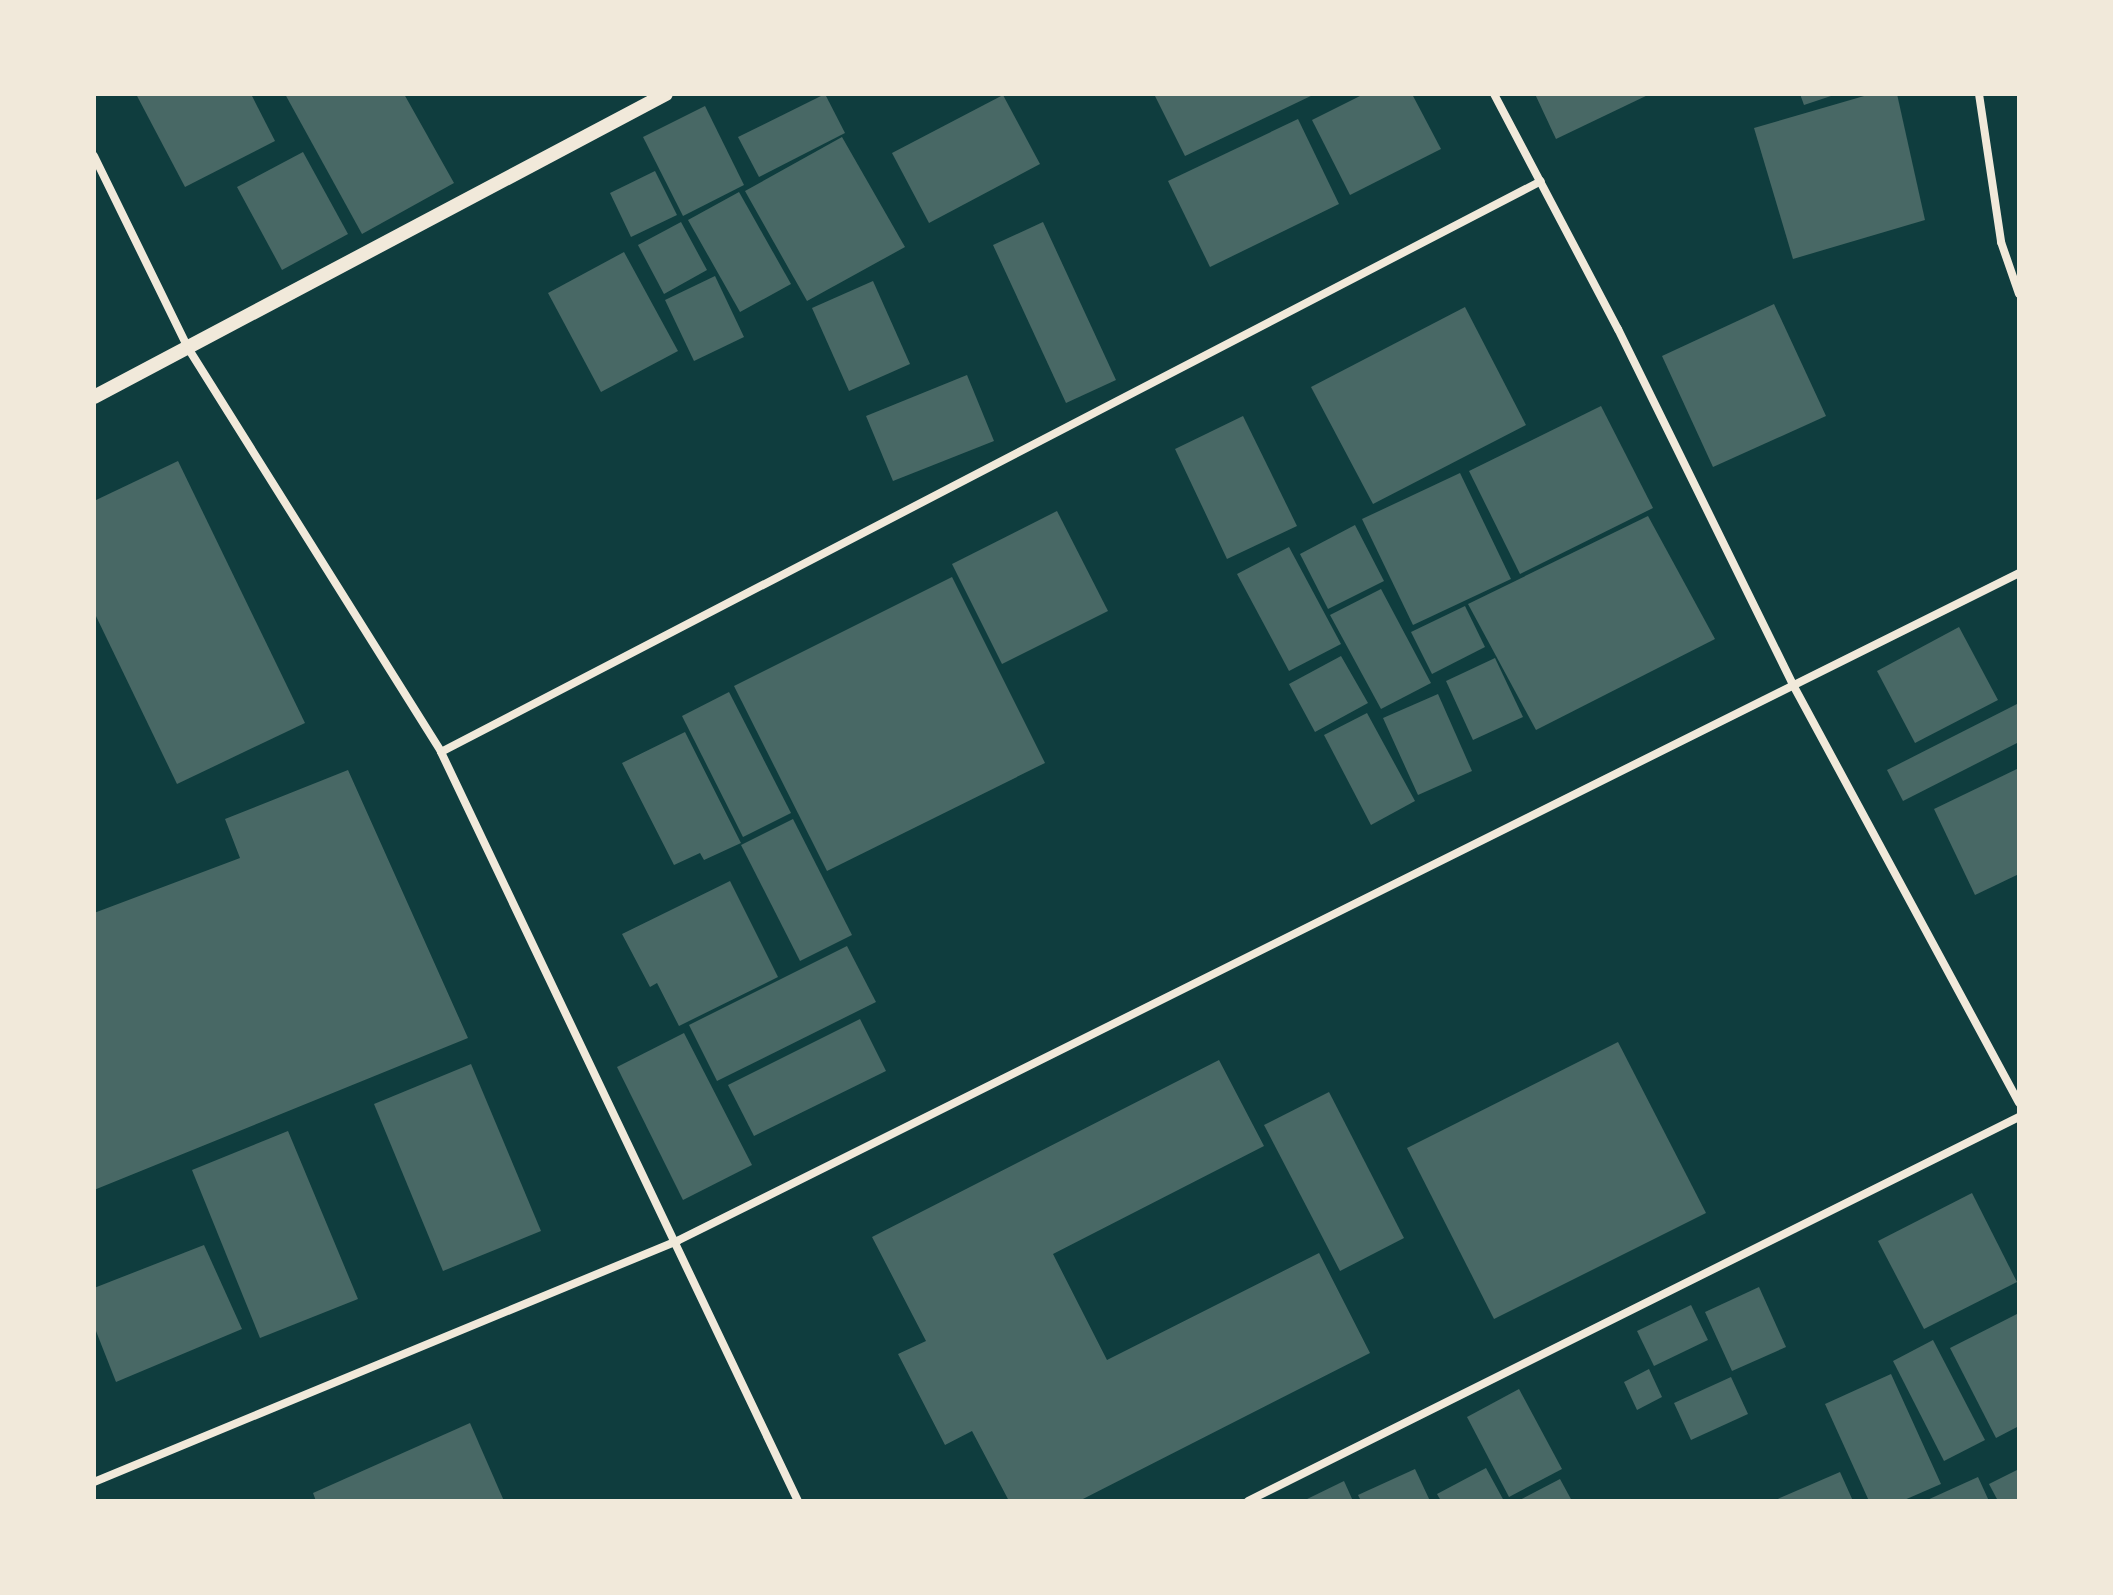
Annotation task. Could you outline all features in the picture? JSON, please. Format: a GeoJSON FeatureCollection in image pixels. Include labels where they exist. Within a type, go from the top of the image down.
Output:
{"type":"FeatureCollection","features":[{"type":"Feature","properties":{"kind":"street"},"geometry":{"type":"LineString","coordinates":[[94,397],[666,94]]}},
{"type":"Feature","properties":{"kind":"street"},"geometry":{"type":"LineString","coordinates":[[1494,94],[1541,181],[1792,683],[2019,1102]]}},
{"type":"Feature","properties":{"kind":"street"},"geometry":{"type":"LineString","coordinates":[[1979,94],[2001,242],[2019,294]]}},
{"type":"Feature","properties":{"kind":"street"},"geometry":{"type":"LineString","coordinates":[[94,156],[188,348],[441,752],[677,1241],[798,1501]]}},
{"type":"Feature","properties":{"kind":"street"},"geometry":{"type":"LineString","coordinates":[[441,752],[1541,181]]}},
{"type":"Feature","properties":{"kind":"street"},"geometry":{"type":"LineString","coordinates":[[94,1482],[677,1241],[1792,683],[2019,573]]}},
{"type":"Feature","properties":{"kind":"street"},"geometry":{"type":"LineString","coordinates":[[1248,1501],[2019,1117]]}},
{"type":"Feature","properties":{"kind":"building"},"geometry":{"type":"Polygon","coordinates":[[[136,94],[251,94],[275,141],[185,187],[136,94]]]}},
{"type":"Feature","properties":{"kind":"building"},"geometry":{"type":"Polygon","coordinates":[[[285,94],[404,94],[454,183],[362,234],[285,94]]]}},
{"type":"Feature","properties":{"kind":"building"},"geometry":{"type":"Polygon","coordinates":[[[825,94],[845,133],[759,177],[738,137],[825,94]]]}},
{"type":"Feature","properties":{"kind":"building"},"geometry":{"type":"Polygon","coordinates":[[[1154,94],[1315,94],[1185,156],[1154,94]]]}},
{"type":"Feature","properties":{"kind":"building"},"geometry":{"type":"Polygon","coordinates":[[[1364,94],[1412,94],[1441,149],[1350,195],[1312,120],[1364,94]]]}},
{"type":"Feature","properties":{"kind":"building"},"geometry":{"type":"Polygon","coordinates":[[[1535,94],[1650,94],[1556,139],[1535,94]]]}},
{"type":"Feature","properties":{"kind":"building"},"geometry":{"type":"Polygon","coordinates":[[[1800,94],[1833,94],[1834,95],[1804,105],[1800,94]]]}},
{"type":"Feature","properties":{"kind":"building"},"geometry":{"type":"Polygon","coordinates":[[[1871,94],[1897,94],[1925,220],[1793,259],[1754,128],[1871,94]]]}},
{"type":"Feature","properties":{"kind":"building"},"geometry":{"type":"Polygon","coordinates":[[[1003,95],[1040,164],[929,223],[892,153],[1003,95]]]}},
{"type":"Feature","properties":{"kind":"building"},"geometry":{"type":"Polygon","coordinates":[[[705,106],[744,185],[683,216],[643,137],[705,106]]]}},
{"type":"Feature","properties":{"kind":"building"},"geometry":{"type":"Polygon","coordinates":[[[1298,119],[1339,204],[1210,267],[1168,181],[1298,119]]]}},
{"type":"Feature","properties":{"kind":"building"},"geometry":{"type":"Polygon","coordinates":[[[842,137],[905,247],[807,301],[745,191],[842,137]]]}},
{"type":"Feature","properties":{"kind":"building"},"geometry":{"type":"Polygon","coordinates":[[[303,152],[348,234],[282,270],[237,187],[303,152]]]}},
{"type":"Feature","properties":{"kind":"building"},"geometry":{"type":"Polygon","coordinates":[[[655,171],[677,215],[631,237],[610,193],[655,171]]]}},
{"type":"Feature","properties":{"kind":"building"},"geometry":{"type":"Polygon","coordinates":[[[739,192],[791,284],[740,312],[688,220],[739,192]]]}},
{"type":"Feature","properties":{"kind":"building"},"geometry":{"type":"Polygon","coordinates":[[[681,222],[707,270],[664,294],[638,245],[681,222]]]}},
{"type":"Feature","properties":{"kind":"building"},"geometry":{"type":"Polygon","coordinates":[[[1043,222],[1116,380],[1066,403],[993,245],[1043,222]]]}},
{"type":"Feature","properties":{"kind":"building"},"geometry":{"type":"Polygon","coordinates":[[[624,252],[678,351],[601,392],[548,293],[624,252]]]}},
{"type":"Feature","properties":{"kind":"building"},"geometry":{"type":"Polygon","coordinates":[[[715,276],[744,337],[694,361],[665,300],[715,276]]]}},
{"type":"Feature","properties":{"kind":"building"},"geometry":{"type":"Polygon","coordinates":[[[873,281],[910,364],[849,391],[812,308],[873,281]]]}},
{"type":"Feature","properties":{"kind":"building"},"geometry":{"type":"Polygon","coordinates":[[[1774,304],[1826,416],[1713,467],[1662,356],[1774,304]]]}},
{"type":"Feature","properties":{"kind":"building"},"geometry":{"type":"Polygon","coordinates":[[[1465,307],[1526,425],[1373,504],[1311,387],[1465,307]]]}},
{"type":"Feature","properties":{"kind":"building"},"geometry":{"type":"Polygon","coordinates":[[[967,375],[994,441],[893,481],[866,416],[967,375]]]}},
{"type":"Feature","properties":{"kind":"building"},"geometry":{"type":"Polygon","coordinates":[[[1601,406],[1653,508],[1520,574],[1469,471],[1601,406]]]}},
{"type":"Feature","properties":{"kind":"building"},"geometry":{"type":"Polygon","coordinates":[[[1243,416],[1297,526],[1227,559],[1175,449],[1243,416]]]}},
{"type":"Feature","properties":{"kind":"building"},"geometry":{"type":"Polygon","coordinates":[[[178,461],[305,723],[177,784],[94,612],[94,501],[178,461]]]}},
{"type":"Feature","properties":{"kind":"building"},"geometry":{"type":"Polygon","coordinates":[[[1460,473],[1511,579],[1413,625],[1362,519],[1460,473]]]}},
{"type":"Feature","properties":{"kind":"building"},"geometry":{"type":"Polygon","coordinates":[[[1057,511],[1108,611],[1002,664],[952,564],[1057,511]]]}},
{"type":"Feature","properties":{"kind":"building"},"geometry":{"type":"Polygon","coordinates":[[[1648,516],[1715,639],[1536,730],[1468,604],[1648,516]]]}},
{"type":"Feature","properties":{"kind":"building"},"geometry":{"type":"Polygon","coordinates":[[[1355,525],[1384,581],[1328,609],[1300,554],[1355,525]]]}},
{"type":"Feature","properties":{"kind":"building"},"geometry":{"type":"Polygon","coordinates":[[[1289,547],[1341,644],[1289,671],[1237,574],[1289,547]]]}},
{"type":"Feature","properties":{"kind":"building"},"geometry":{"type":"Polygon","coordinates":[[[952,577],[1045,763],[827,871],[734,686],[952,577]]]}},
{"type":"Feature","properties":{"kind":"building"},"geometry":{"type":"Polygon","coordinates":[[[1381,589],[1431,683],[1381,709],[1330,615],[1381,589]]]}},
{"type":"Feature","properties":{"kind":"building"},"geometry":{"type":"Polygon","coordinates":[[[1465,606],[1485,647],[1432,674],[1411,632],[1465,606]]]}},
{"type":"Feature","properties":{"kind":"building"},"geometry":{"type":"Polygon","coordinates":[[[1959,627],[1998,700],[1915,743],[1877,671],[1959,627]]]}},
{"type":"Feature","properties":{"kind":"building"},"geometry":{"type":"Polygon","coordinates":[[[1341,656],[1368,703],[1315,732],[1289,684],[1341,656]]]}},
{"type":"Feature","properties":{"kind":"building"},"geometry":{"type":"Polygon","coordinates":[[[1495,658],[1523,717],[1473,740],[1446,681],[1495,658]]]}},
{"type":"Feature","properties":{"kind":"building"},"geometry":{"type":"Polygon","coordinates":[[[729,692],[791,813],[743,837],[682,716],[729,692]]]}},
{"type":"Feature","properties":{"kind":"building"},"geometry":{"type":"Polygon","coordinates":[[[1438,694],[1472,771],[1418,795],[1383,718],[1438,694]]]}},
{"type":"Feature","properties":{"kind":"building"},"geometry":{"type":"Polygon","coordinates":[[[2019,703],[2019,742],[1903,801],[1887,770],[2019,703]]]}},
{"type":"Feature","properties":{"kind":"building"},"geometry":{"type":"Polygon","coordinates":[[[1367,713],[1415,801],[1371,825],[1324,735],[1367,713]]]}},
{"type":"Feature","properties":{"kind":"building"},"geometry":{"type":"Polygon","coordinates":[[[685,732],[741,843],[704,860],[700,853],[674,865],[622,763],[685,732]]]}},
{"type":"Feature","properties":{"kind":"building"},"geometry":{"type":"Polygon","coordinates":[[[2019,768],[2019,874],[1975,895],[1934,809],[2019,768]]]}},
{"type":"Feature","properties":{"kind":"building"},"geometry":{"type":"Polygon","coordinates":[[[348,770],[468,1038],[94,1190],[94,913],[240,858],[225,819],[348,770]]]}},
{"type":"Feature","properties":{"kind":"building"},"geometry":{"type":"Polygon","coordinates":[[[793,819],[852,935],[800,961],[741,845],[793,819]]]}},
{"type":"Feature","properties":{"kind":"building"},"geometry":{"type":"Polygon","coordinates":[[[730,881],[778,977],[679,1026],[657,983],[650,987],[622,934],[730,881]]]}},
{"type":"Feature","properties":{"kind":"building"},"geometry":{"type":"Polygon","coordinates":[[[847,946],[876,1002],[717,1081],[689,1025],[847,946]]]}},
{"type":"Feature","properties":{"kind":"building"},"geometry":{"type":"Polygon","coordinates":[[[860,1019],[886,1071],[754,1136],[728,1085],[860,1019]]]}},
{"type":"Feature","properties":{"kind":"building"},"geometry":{"type":"Polygon","coordinates":[[[684,1033],[752,1165],[683,1200],[617,1067],[684,1033]]]}},
{"type":"Feature","properties":{"kind":"building"},"geometry":{"type":"Polygon","coordinates":[[[1618,1042],[1706,1213],[1494,1319],[1407,1148],[1618,1042]]]}},
{"type":"Feature","properties":{"kind":"building"},"geometry":{"type":"Polygon","coordinates":[[[1219,1060],[1264,1146],[1053,1254],[1107,1360],[1319,1253],[1370,1353],[1079,1501],[1009,1501],[972,1431],[945,1445],[898,1354],[926,1341],[872,1237],[1219,1060]]]}},
{"type":"Feature","properties":{"kind":"building"},"geometry":{"type":"Polygon","coordinates":[[[471,1064],[541,1231],[443,1271],[374,1104],[471,1064]]]}},
{"type":"Feature","properties":{"kind":"building"},"geometry":{"type":"Polygon","coordinates":[[[1329,1092],[1404,1238],[1340,1271],[1264,1125],[1329,1092]]]}},
{"type":"Feature","properties":{"kind":"building"},"geometry":{"type":"Polygon","coordinates":[[[288,1131],[358,1299],[260,1338],[192,1170],[288,1131]]]}},
{"type":"Feature","properties":{"kind":"building"},"geometry":{"type":"Polygon","coordinates":[[[1972,1193],[2017,1282],[1924,1329],[1878,1241],[1972,1193]]]}},
{"type":"Feature","properties":{"kind":"building"},"geometry":{"type":"Polygon","coordinates":[[[204,1245],[242,1329],[116,1382],[94,1326],[94,1288],[204,1245]]]}},
{"type":"Feature","properties":{"kind":"building"},"geometry":{"type":"Polygon","coordinates":[[[1759,1287],[1786,1347],[1732,1371],[1705,1312],[1759,1287]]]}},
{"type":"Feature","properties":{"kind":"building"},"geometry":{"type":"Polygon","coordinates":[[[1691,1305],[1708,1340],[1654,1366],[1637,1331],[1691,1305]]]}},
{"type":"Feature","properties":{"kind":"building"},"geometry":{"type":"Polygon","coordinates":[[[2019,1313],[2019,1426],[1996,1438],[1950,1348],[2019,1313]]]}},
{"type":"Feature","properties":{"kind":"building"},"geometry":{"type":"Polygon","coordinates":[[[1933,1340],[1985,1440],[1944,1461],[1893,1361],[1933,1340]]]}},
{"type":"Feature","properties":{"kind":"building"},"geometry":{"type":"Polygon","coordinates":[[[1649,1369],[1662,1397],[1637,1410],[1624,1382],[1649,1369]]]}},
{"type":"Feature","properties":{"kind":"building"},"geometry":{"type":"Polygon","coordinates":[[[1891,1374],[1941,1484],[1902,1501],[1869,1501],[1825,1404],[1891,1374]]]}},
{"type":"Feature","properties":{"kind":"building"},"geometry":{"type":"Polygon","coordinates":[[[1731,1377],[1748,1414],[1691,1440],[1674,1403],[1731,1377]]]}},
{"type":"Feature","properties":{"kind":"building"},"geometry":{"type":"Polygon","coordinates":[[[1519,1389],[1562,1469],[1509,1497],[1467,1417],[1519,1389]]]}},
{"type":"Feature","properties":{"kind":"building"},"geometry":{"type":"Polygon","coordinates":[[[470,1423],[504,1501],[316,1501],[313,1493],[470,1423]]]}},
{"type":"Feature","properties":{"kind":"building"},"geometry":{"type":"Polygon","coordinates":[[[1486,1468],[1504,1501],[1441,1501],[1437,1494],[1486,1468]]]}},
{"type":"Feature","properties":{"kind":"building"},"geometry":{"type":"Polygon","coordinates":[[[1415,1469],[1430,1501],[1361,1501],[1358,1495],[1415,1469]]]}},
{"type":"Feature","properties":{"kind":"building"},"geometry":{"type":"Polygon","coordinates":[[[2019,1469],[2019,1501],[1998,1501],[1989,1484],[2019,1469]]]}},
{"type":"Feature","properties":{"kind":"building"},"geometry":{"type":"Polygon","coordinates":[[[1840,1472],[1853,1501],[1773,1501],[1840,1472]]]}},
{"type":"Feature","properties":{"kind":"building"},"geometry":{"type":"Polygon","coordinates":[[[1978,1477],[1989,1501],[1925,1501],[1978,1477]]]}},
{"type":"Feature","properties":{"kind":"building"},"geometry":{"type":"Polygon","coordinates":[[[1560,1479],[1572,1501],[1518,1501],[1560,1479]]]}},
{"type":"Feature","properties":{"kind":"building"},"geometry":{"type":"Polygon","coordinates":[[[1344,1481],[1353,1501],[1303,1501],[1344,1481]]]}}]}
